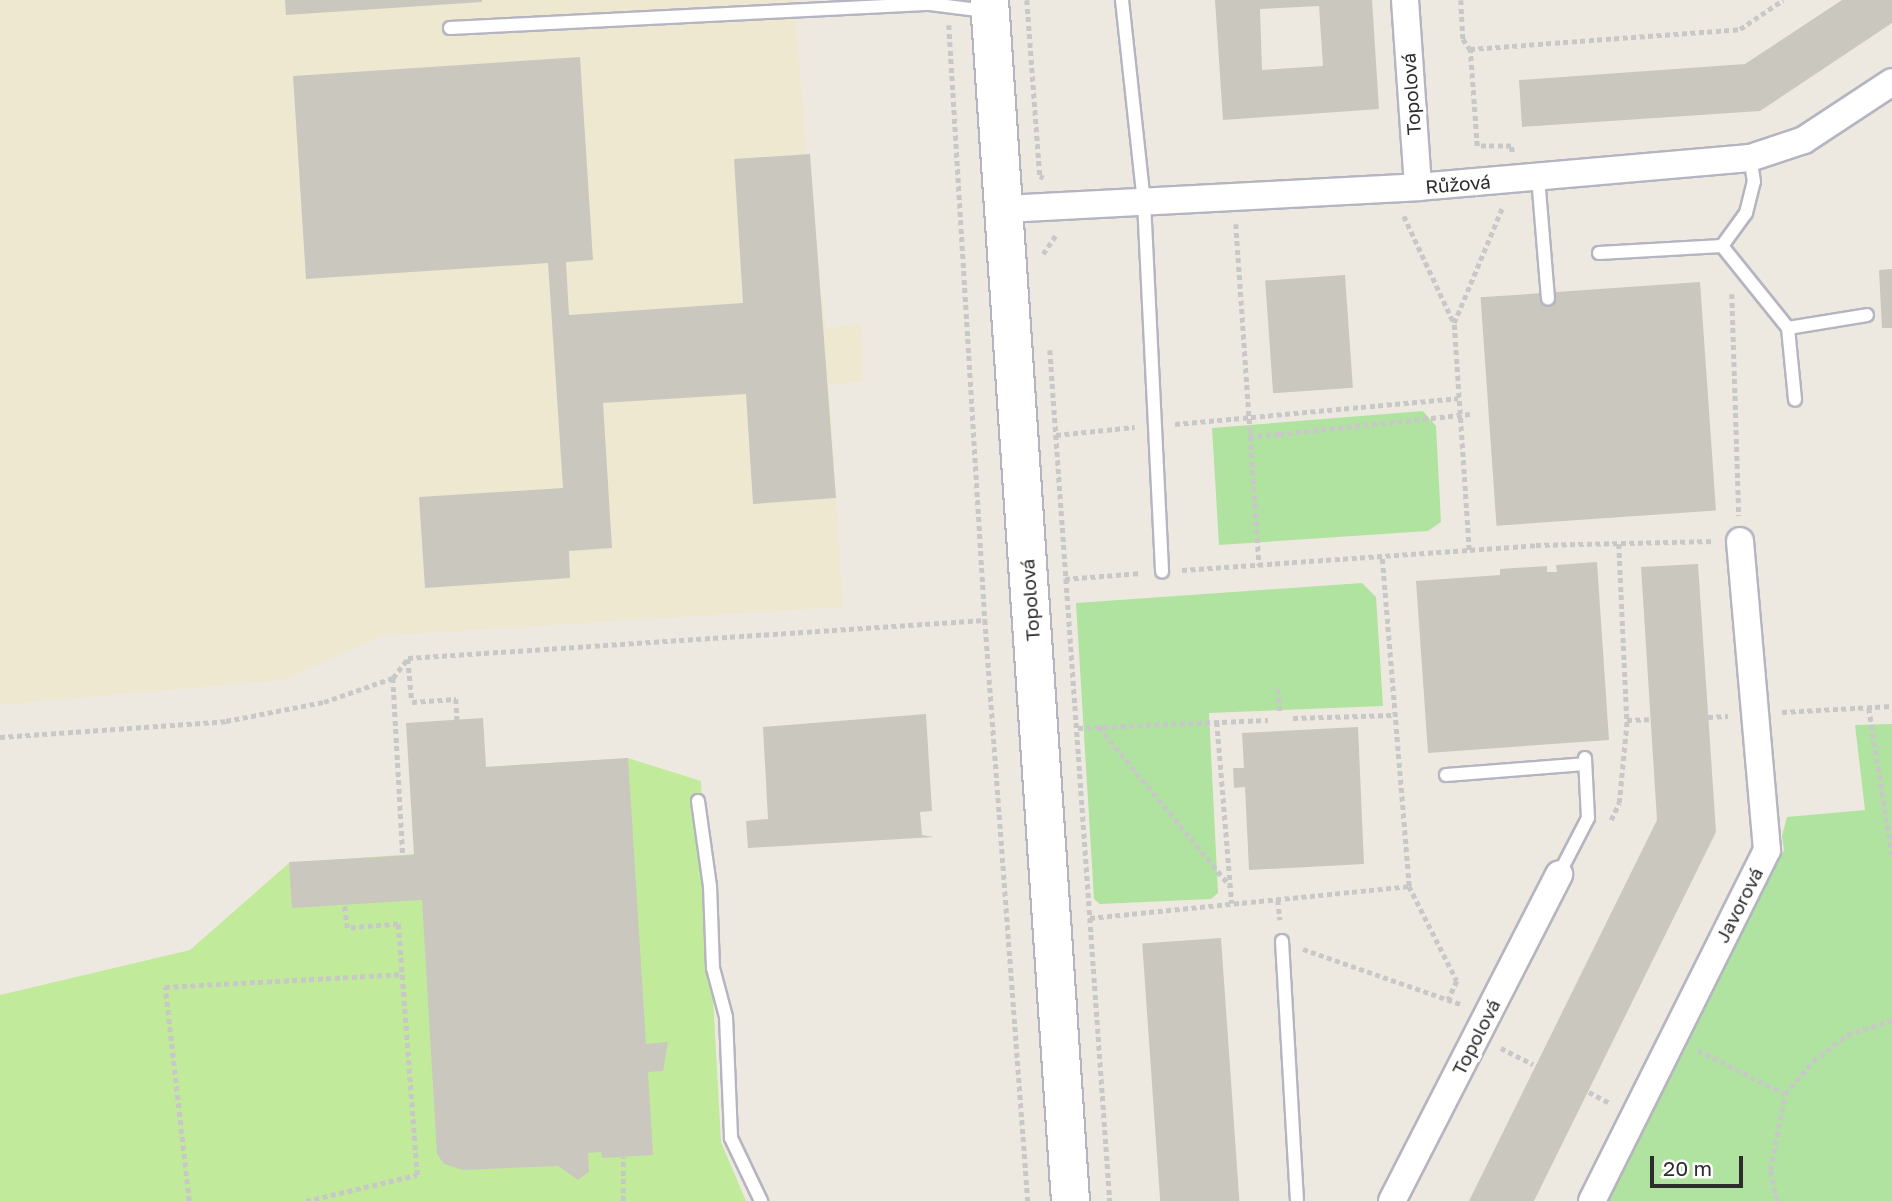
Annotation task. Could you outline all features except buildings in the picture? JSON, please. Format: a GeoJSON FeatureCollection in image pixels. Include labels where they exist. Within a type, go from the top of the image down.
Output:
{"type":"FeatureCollection","features":[{"type":"Feature","properties":{"kind":"street","name":"Topolová"},"geometry":{"type":"LineString","coordinates":[[1405,0],[1418,187]]}},
{"type":"Feature","properties":{"kind":"street","name":"Topolová"},"geometry":{"type":"LineString","coordinates":[[989,6],[1070,1201]]}},
{"type":"Feature","properties":{"kind":"street","name":"Růžová"},"geometry":{"type":"LineString","coordinates":[[1004,209],[1418,187],[1750,158],[1804,140],[1892,82]]}},
{"type":"Feature","properties":{"kind":"street","name":"Javorová"},"geometry":{"type":"LineString","coordinates":[[1592,1201],[1767,850],[1740,541]]}},
{"type":"Feature","properties":{"kind":"street","name":"Topolová"},"geometry":{"type":"LineString","coordinates":[[1392,1201],[1559,874]]}},
{"type":"Feature","properties":{"kind":"lane"},"geometry":{"type":"LineString","coordinates":[[1122,0],[1144,202],[1163,572]]}},
{"type":"Feature","properties":{"kind":"lane"},"geometry":{"type":"LineString","coordinates":[[450,28],[923,2],[989,6]]}},
{"type":"Feature","properties":{"kind":"lane"},"geometry":{"type":"LineString","coordinates":[[1722,246],[1746,213],[1754,182],[1750,158]]}},
{"type":"Feature","properties":{"kind":"lane"},"geometry":{"type":"LineString","coordinates":[[1538,177],[1548,299]]}},
{"type":"Feature","properties":{"kind":"lane"},"geometry":{"type":"LineString","coordinates":[[1599,253],[1722,246]]}},
{"type":"Feature","properties":{"kind":"lane"},"geometry":{"type":"LineString","coordinates":[[1722,246],[1743,278],[1788,328],[1795,400]]}},
{"type":"Feature","properties":{"kind":"lane"},"geometry":{"type":"LineString","coordinates":[[1788,328],[1867,315]]}},
{"type":"Feature","properties":{"kind":"lane"},"geometry":{"type":"LineString","coordinates":[[1446,775],[1585,761],[1588,818],[1559,874]]}},
{"type":"Feature","properties":{"kind":"lane"},"geometry":{"type":"LineString","coordinates":[[698,801],[710,886],[713,968],[726,1017],[731,1138],[761,1201]]}},
{"type":"Feature","properties":{"kind":"lane"},"geometry":{"type":"LineString","coordinates":[[1282,941],[1297,1201]]}},
{"type":"Feature","properties":{"kind":"path"},"geometry":{"type":"LineString","coordinates":[[1027,0],[1040,176],[1050,181]]}},
{"type":"Feature","properties":{"kind":"path"},"geometry":{"type":"LineString","coordinates":[[1461,0],[1463,39],[1471,49]]}},
{"type":"Feature","properties":{"kind":"path"},"geometry":{"type":"LineString","coordinates":[[947,4],[985,620],[1028,1201]]}},
{"type":"Feature","properties":{"kind":"path"},"geometry":{"type":"LineString","coordinates":[[1392,188],[1454,323]]}},
{"type":"Feature","properties":{"kind":"path"},"geometry":{"type":"LineString","coordinates":[[1234,195],[1258,565]]}},
{"type":"Feature","properties":{"kind":"path"},"geometry":{"type":"LineString","coordinates":[[1044,264],[1042,251],[1060,229]]}},
{"type":"Feature","properties":{"kind":"path"},"geometry":{"type":"LineString","coordinates":[[1065,579],[1382,557],[1619,544],[1740,541],[1732,286],[1743,278]]}},
{"type":"Feature","properties":{"kind":"path"},"geometry":{"type":"LineString","coordinates":[[1049,343],[1110,1201]]}},
{"type":"Feature","properties":{"kind":"path"},"geometry":{"type":"LineString","coordinates":[[1056,435],[1156,425],[1248,421],[1458,398]]}},
{"type":"Feature","properties":{"kind":"path"},"geometry":{"type":"LineString","coordinates":[[1249,436],[1470,414]]}},
{"type":"Feature","properties":{"kind":"path"},"geometry":{"type":"LineString","coordinates":[[1619,544],[1627,720],[1650,719]]}},
{"type":"Feature","properties":{"kind":"path"},"geometry":{"type":"LineString","coordinates":[[1382,557],[1409,886],[1457,981],[1448,1000]]}},
{"type":"Feature","properties":{"kind":"path"},"geometry":{"type":"LineString","coordinates":[[0,737],[226,721],[324,702],[393,678],[408,658],[985,620]]}},
{"type":"Feature","properties":{"kind":"path"},"geometry":{"type":"LineString","coordinates":[[408,658],[412,702],[456,699],[457,720]]}},
{"type":"Feature","properties":{"kind":"path"},"geometry":{"type":"LineString","coordinates":[[393,678],[402,855]]}},
{"type":"Feature","properties":{"kind":"path"},"geometry":{"type":"LineString","coordinates":[[1278,689],[1280,715]]}},
{"type":"Feature","properties":{"kind":"path"},"geometry":{"type":"LineString","coordinates":[[1708,717],[1892,706]]}},
{"type":"Feature","properties":{"kind":"path"},"geometry":{"type":"LineString","coordinates":[[1869,708],[1892,855]]}},
{"type":"Feature","properties":{"kind":"path"},"geometry":{"type":"LineString","coordinates":[[1293,718],[1393,715]]}},
{"type":"Feature","properties":{"kind":"path"},"geometry":{"type":"LineString","coordinates":[[1078,728],[1268,720]]}},
{"type":"Feature","properties":{"kind":"path"},"geometry":{"type":"LineString","coordinates":[[1217,722],[1232,903]]}},
{"type":"Feature","properties":{"kind":"path"},"geometry":{"type":"LineString","coordinates":[[1099,727],[1231,887]]}},
{"type":"Feature","properties":{"kind":"path"},"geometry":{"type":"LineString","coordinates":[[1090,918],[1409,886]]}},
{"type":"Feature","properties":{"kind":"path"},"geometry":{"type":"LineString","coordinates":[[306,1201],[417,1175],[398,924],[347,928],[344,905]]}},
{"type":"Feature","properties":{"kind":"path"},"geometry":{"type":"LineString","coordinates":[[1282,941],[1488,1013]]}},
{"type":"Feature","properties":{"kind":"path"},"geometry":{"type":"LineString","coordinates":[[189,1201],[165,988],[402,974]]}},
{"type":"Feature","properties":{"kind":"path"},"geometry":{"type":"LineString","coordinates":[[1777,1201],[1770,1170],[1785,1094],[1814,1061],[1847,1035],[1892,1020]]}},
{"type":"Feature","properties":{"kind":"path"},"geometry":{"type":"LineString","coordinates":[[1673,1038],[1785,1094]]}},
{"type":"Feature","properties":{"kind":"path"},"geometry":{"type":"LineString","coordinates":[[1501,1048],[1532,1064]]}},
{"type":"Feature","properties":{"kind":"path"},"geometry":{"type":"LineString","coordinates":[[1589,1092],[1615,1106]]}},
{"type":"Feature","properties":{"kind":"path"},"geometry":{"type":"LineString","coordinates":[[623,1157],[623,1201]]}},
{"type":"Feature","properties":{"kind":"shaded area"},"geometry":{"type":"Polygon","coordinates":[[[0,0],[794,0],[819,297],[823,297],[826,328],[861,324],[863,382],[829,384],[843,607],[382,636],[284,680],[0,705],[0,0]]]}},
{"type":"Feature","properties":{"kind":"green space"},"geometry":{"type":"Polygon","coordinates":[[[1423,411],[1436,426],[1441,522],[1428,531],[1219,545],[1212,428],[1423,411]]]}},
{"type":"Feature","properties":{"kind":"green space"},"geometry":{"type":"Polygon","coordinates":[[[1362,583],[1376,597],[1383,706],[1209,713],[1218,893],[1211,899],[1100,904],[1094,899],[1076,603],[1362,583]]]}},
{"type":"Feature","properties":{"kind":"green space"},"geometry":{"type":"Polygon","coordinates":[[[1892,724],[1892,1201],[1607,1201],[1784,850],[1782,836],[1787,817],[1865,810],[1855,725],[1892,724]]]}},
{"type":"Feature","properties":{"kind":"green space"},"geometry":{"type":"Polygon","coordinates":[[[628,758],[701,781],[721,1142],[746,1201],[0,1201],[0,995],[190,950],[289,863],[414,854],[486,767],[628,758]]]}}]}
